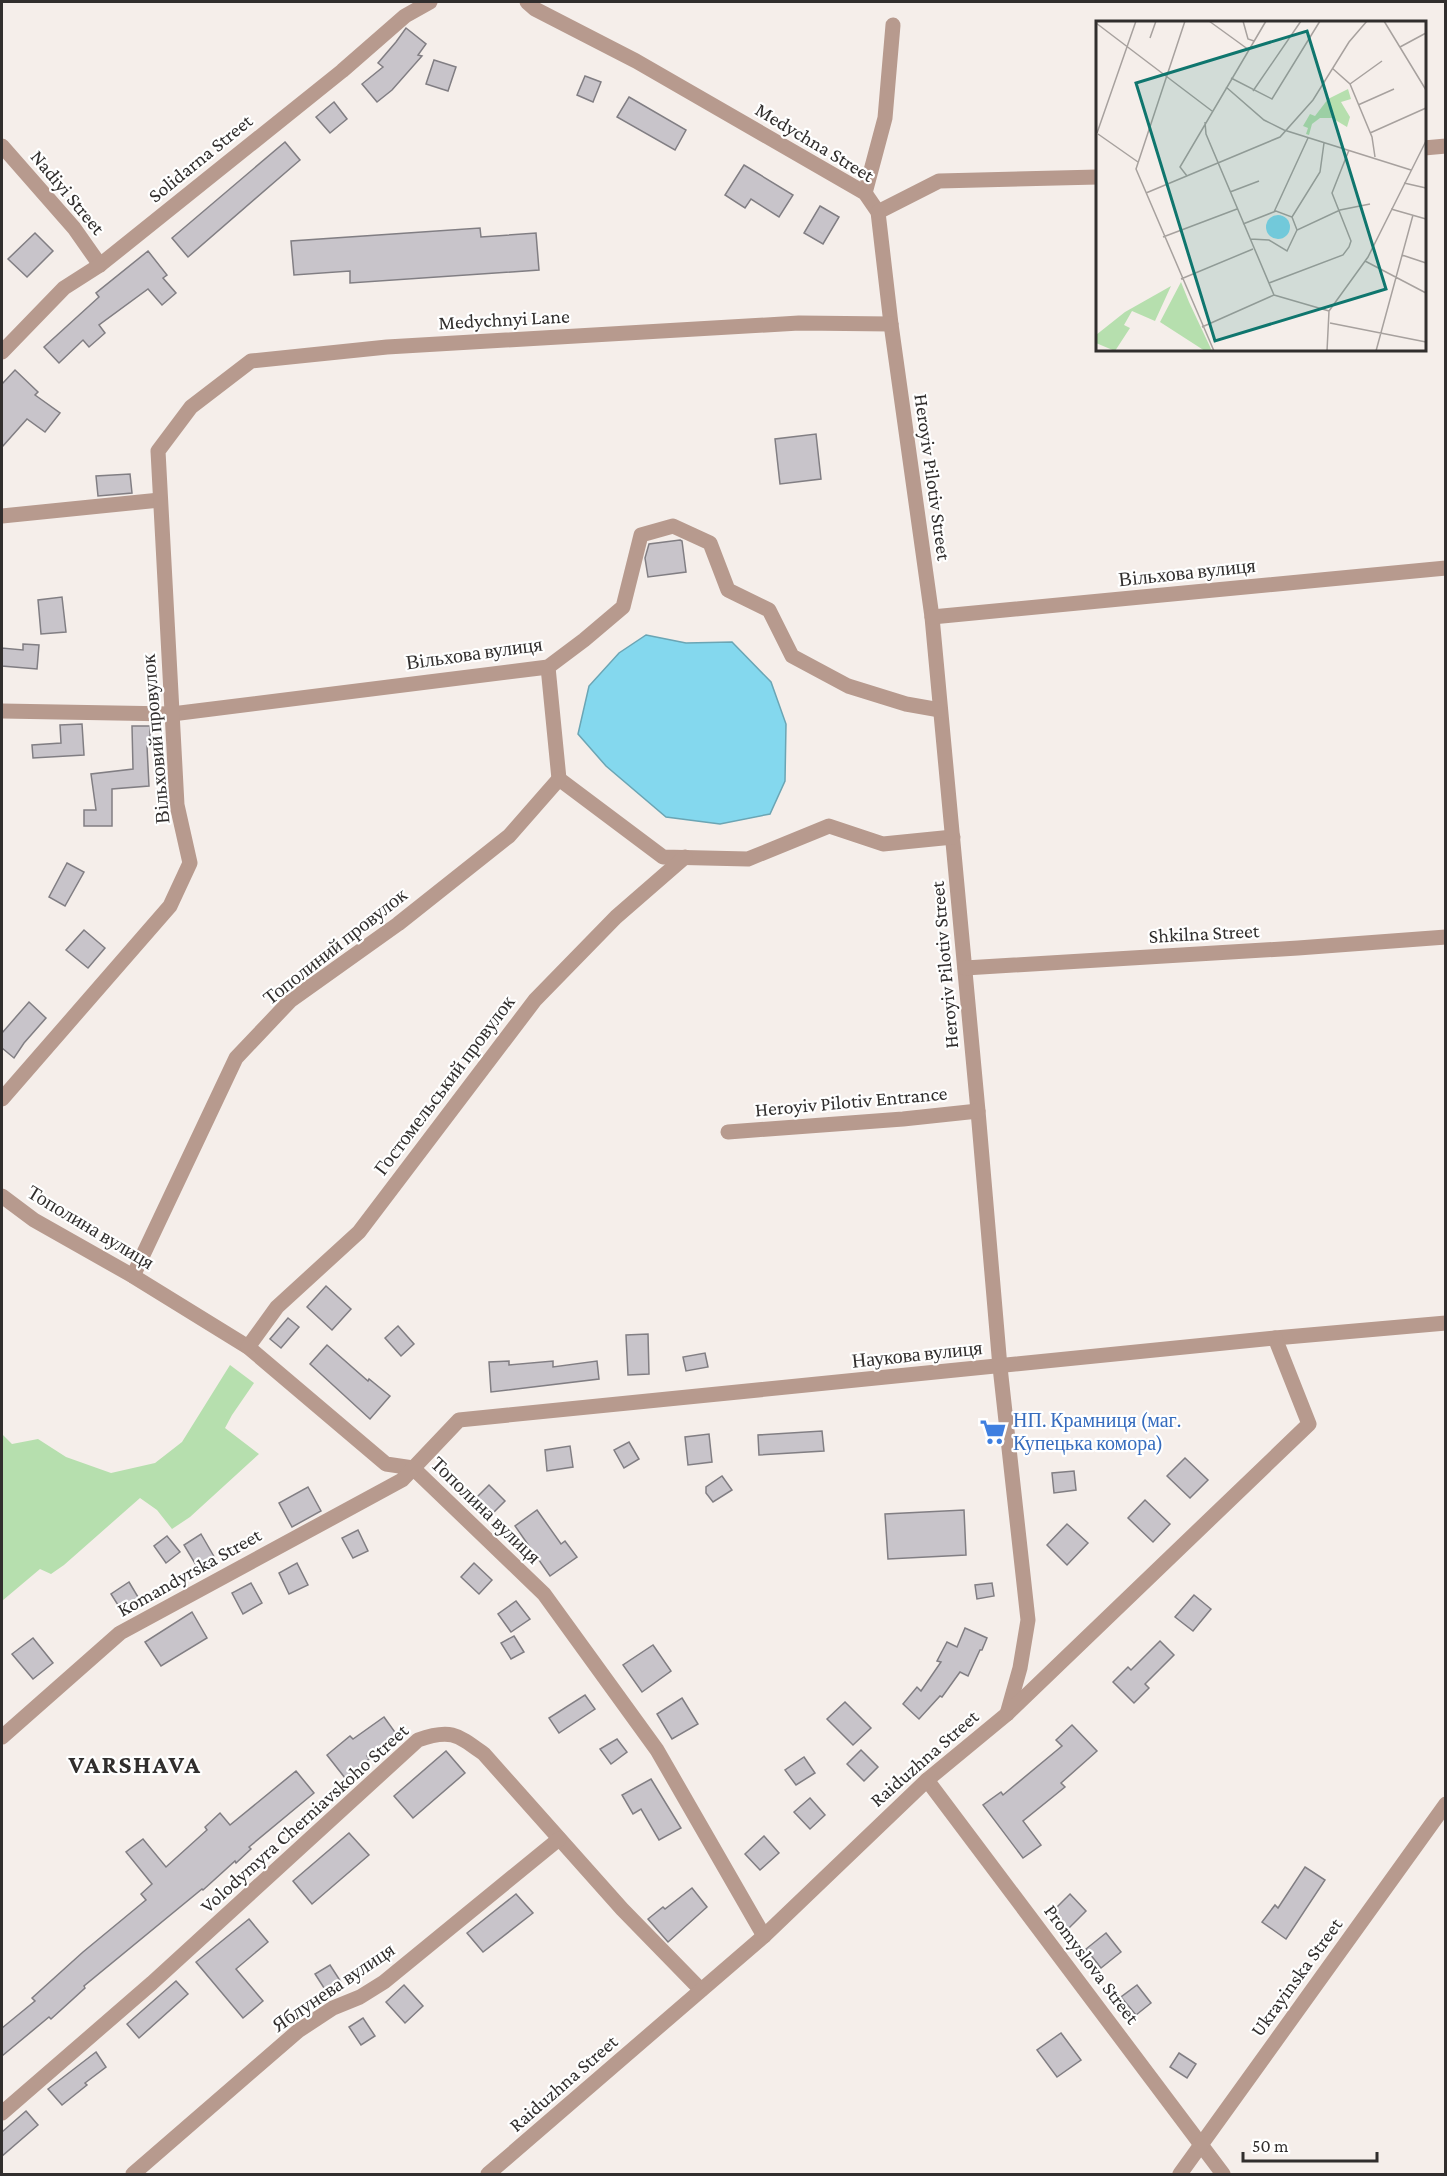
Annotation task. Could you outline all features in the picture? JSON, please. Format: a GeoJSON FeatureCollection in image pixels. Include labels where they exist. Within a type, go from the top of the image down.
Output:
{"type":"FeatureCollection","features":[{"type":"Feature","properties":{"kind":"street","name":"Solidarna Street"},"geometry":{"type":"LineString","coordinates":[[2,352],[64,288],[100,265],[342,71],[405,16],[430,2]]}},
{"type":"Feature","properties":{"kind":"street","name":"Medychna Street"},"geometry":{"type":"LineString","coordinates":[[527,2],[535,9],[636,61],[865,193],[878,212],[939,181],[1096,177]]}},
{"type":"Feature","properties":{"kind":"street"},"geometry":{"type":"LineString","coordinates":[[865,193],[885,118],[893,25]]}},
{"type":"Feature","properties":{"kind":"street"},"geometry":{"type":"LineString","coordinates":[[1426,148],[1446,146]]}},
{"type":"Feature","properties":{"kind":"street","name":"Nadiyi Street"},"geometry":{"type":"LineString","coordinates":[[2,147],[75,228],[100,265]]}},
{"type":"Feature","properties":{"kind":"street","name":"Heroyiv Pilotiv Street"},"geometry":{"type":"LineString","coordinates":[[878,212],[891,324],[932,617],[1000,1367],[1028,1620],[1020,1668],[1007,1714]]}},
{"type":"Feature","properties":{"kind":"street","name":"Medychnyi Lane"},"geometry":{"type":"LineString","coordinates":[[158,452],[190,407],[250,361],[411,346],[799,323],[891,324]]}},
{"type":"Feature","properties":{"kind":"street","name":"Вільховий провулок"},"geometry":{"type":"LineString","coordinates":[[2,1100],[170,906],[190,863],[177,805],[158,452]]}},
{"type":"Feature","properties":{"kind":"street"},"geometry":{"type":"LineString","coordinates":[[2,516],[160,500]]}},
{"type":"Feature","properties":{"kind":"street","name":"Вільхова вулиця"},"geometry":{"type":"LineString","coordinates":[[2,711],[172,714],[548,667],[623,607],[640,535],[672,526],[710,543],[728,590],[769,610],[792,656],[848,686],[906,704],[940,710]]}},
{"type":"Feature","properties":{"kind":"street","name":"Вільхова вулиця"},"geometry":{"type":"LineString","coordinates":[[932,617],[1446,568]]}},
{"type":"Feature","properties":{"kind":"street"},"geometry":{"type":"LineString","coordinates":[[548,667],[559,779],[663,857],[748,859],[829,826],[883,844],[952,837]]}},
{"type":"Feature","properties":{"kind":"street","name":"Тополиний провулок"},"geometry":{"type":"LineString","coordinates":[[133,1276],[236,1058],[290,1001],[398,924],[509,836],[559,779]]}},
{"type":"Feature","properties":{"kind":"street","name":"Гостомельський провулок"},"geometry":{"type":"LineString","coordinates":[[248,1347],[277,1307],[360,1232],[535,1000],[616,917],[685,857]]}},
{"type":"Feature","properties":{"kind":"street","name":"Shkilna Street"},"geometry":{"type":"LineString","coordinates":[[965,968],[1446,937]]}},
{"type":"Feature","properties":{"kind":"street","name":"Heroyiv Pilotiv Entrance"},"geometry":{"type":"LineString","coordinates":[[728,1132],[978,1111]]}},
{"type":"Feature","properties":{"kind":"street","name":"Тополина вулиця"},"geometry":{"type":"LineString","coordinates":[[2,1196],[34,1220],[133,1276],[248,1347],[386,1464],[413,1468],[544,1594],[657,1750],[764,1936]]}},
{"type":"Feature","properties":{"kind":"street","name":"Наукова вулиця"},"geometry":{"type":"LineString","coordinates":[[413,1468],[459,1420],[1446,1323]]}},
{"type":"Feature","properties":{"kind":"street","name":"Raiduzhna Street"},"geometry":{"type":"LineString","coordinates":[[493,2173],[764,1936],[927,1780],[1007,1714],[1309,1424],[1275,1338]]}},
{"type":"Feature","properties":{"kind":"street","name":"Komandyrska Street"},"geometry":{"type":"LineString","coordinates":[[2,1737],[120,1633],[402,1480],[413,1468]]}},
{"type":"Feature","properties":{"kind":"street","name":"Volodymyra Cherniavskoho Street"},"geometry":{"type":"LineString","coordinates":[[2,2113],[152,1983],[418,1740],[436,1733],[459,1736],[484,1754],[622,1909],[701,1990]]}},
{"type":"Feature","properties":{"kind":"street","name":"Promyslova Street"},"geometry":{"type":"LineString","coordinates":[[927,1780],[1223,2175]]}},
{"type":"Feature","properties":{"kind":"street","name":"Ukrayinska Street"},"geometry":{"type":"LineString","coordinates":[[1180,2175],[1446,1804]]}},
{"type":"Feature","properties":{"kind":"street","name":"Яблунева вулиця"},"geometry":{"type":"LineString","coordinates":[[133,2175],[298,2031],[333,2008],[360,1997],[384,1982],[559,1839]]}},
{"type":"Feature","properties":{"kind":"green space"},"geometry":{"type":"Polygon","coordinates":[[[230,1365],[254,1383],[225,1428],[259,1454],[190,1517],[172,1529],[157,1510],[140,1498],[64,1565],[51,1574],[40,1569],[2,1601],[2,1434],[12,1444],[38,1439],[66,1457],[111,1473],[155,1463],[182,1442],[230,1365]]]}},
{"type":"Feature","properties":{"kind":"water"},"geometry":{"type":"Polygon","coordinates":[[[646,635],[686,643],[732,642],[771,682],[786,724],[785,781],[770,814],[720,824],[666,817],[606,766],[578,734],[589,686],[619,653],[646,635]]]}},
{"type":"Feature","properties":{"kind":"building"},"geometry":{"type":"Polygon","coordinates":[[[406,28],[426,44],[418,55],[422,56],[392,90],[377,102],[362,84],[383,67],[378,63],[406,28]]]}},
{"type":"Feature","properties":{"kind":"building"},"geometry":{"type":"Polygon","coordinates":[[[434,60],[456,67],[448,91],[426,84],[434,60]]]}},
{"type":"Feature","properties":{"kind":"building"},"geometry":{"type":"Polygon","coordinates":[[[585,76],[601,82],[593,102],[577,95],[585,76]]]}},
{"type":"Feature","properties":{"kind":"building"},"geometry":{"type":"Polygon","coordinates":[[[629,97],[686,130],[675,150],[617,117],[629,97]]]}},
{"type":"Feature","properties":{"kind":"building"},"geometry":{"type":"Polygon","coordinates":[[[334,102],[347,119],[330,133],[316,117],[334,102]]]}},
{"type":"Feature","properties":{"kind":"building"},"geometry":{"type":"Polygon","coordinates":[[[285,142],[300,160],[188,257],[172,238],[285,142]]]}},
{"type":"Feature","properties":{"kind":"building"},"geometry":{"type":"Polygon","coordinates":[[[744,165],[793,195],[779,217],[751,199],[745,208],[725,195],[744,165]]]}},
{"type":"Feature","properties":{"kind":"building"},"geometry":{"type":"Polygon","coordinates":[[[820,206],[839,217],[823,244],[804,233],[820,206]]]}},
{"type":"Feature","properties":{"kind":"building"},"geometry":{"type":"Polygon","coordinates":[[[480,228],[481,237],[536,233],[539,270],[350,283],[350,271],[294,275],[291,241],[480,228]]]}},
{"type":"Feature","properties":{"kind":"building"},"geometry":{"type":"Polygon","coordinates":[[[35,233],[53,251],[27,277],[8,259],[35,233]]]}},
{"type":"Feature","properties":{"kind":"building"},"geometry":{"type":"Polygon","coordinates":[[[148,251],[167,275],[163,278],[176,293],[162,305],[148,289],[99,325],[105,333],[89,347],[83,340],[59,363],[44,347],[99,297],[96,293],[148,251]]]}},
{"type":"Feature","properties":{"kind":"building"},"geometry":{"type":"Polygon","coordinates":[[[15,370],[38,392],[35,395],[60,413],[45,432],[27,419],[2,447],[2,384],[15,370]]]}},
{"type":"Feature","properties":{"kind":"building"},"geometry":{"type":"Polygon","coordinates":[[[816,434],[821,479],[780,484],[775,439],[816,434]]]}},
{"type":"Feature","properties":{"kind":"building"},"geometry":{"type":"Polygon","coordinates":[[[130,474],[132,493],[98,496],[96,476],[130,474]]]}},
{"type":"Feature","properties":{"kind":"building"},"geometry":{"type":"Polygon","coordinates":[[[680,540],[686,572],[648,577],[645,558],[649,544],[680,540]]]}},
{"type":"Feature","properties":{"kind":"building"},"geometry":{"type":"Polygon","coordinates":[[[62,597],[66,632],[41,634],[38,600],[62,597]]]}},
{"type":"Feature","properties":{"kind":"building"},"geometry":{"type":"Polygon","coordinates":[[[23,644],[39,645],[37,669],[2,666],[2,648],[23,650],[23,644]]]}},
{"type":"Feature","properties":{"kind":"building"},"geometry":{"type":"Polygon","coordinates":[[[82,724],[84,755],[33,758],[32,745],[61,743],[60,725],[82,724]]]}},
{"type":"Feature","properties":{"kind":"building"},"geometry":{"type":"Polygon","coordinates":[[[132,726],[150,726],[150,746],[147,746],[149,786],[112,789],[112,826],[84,826],[84,810],[96,810],[91,774],[133,769],[132,726]]]}},
{"type":"Feature","properties":{"kind":"building"},"geometry":{"type":"Polygon","coordinates":[[[67,863],[84,872],[65,906],[49,897],[67,863]]]}},
{"type":"Feature","properties":{"kind":"building"},"geometry":{"type":"Polygon","coordinates":[[[84,930],[105,948],[88,968],[66,950],[84,930]]]}},
{"type":"Feature","properties":{"kind":"building"},"geometry":{"type":"Polygon","coordinates":[[[29,1002],[46,1018],[14,1058],[2,1048],[2,1033],[29,1002]]]}},
{"type":"Feature","properties":{"kind":"building"},"geometry":{"type":"Polygon","coordinates":[[[326,1286],[351,1309],[332,1330],[307,1307],[326,1286]]]}},
{"type":"Feature","properties":{"kind":"building"},"geometry":{"type":"Polygon","coordinates":[[[288,1318],[299,1327],[281,1348],[270,1339],[288,1318]]]}},
{"type":"Feature","properties":{"kind":"building"},"geometry":{"type":"Polygon","coordinates":[[[398,1326],[414,1344],[401,1356],[385,1338],[398,1326]]]}},
{"type":"Feature","properties":{"kind":"building"},"geometry":{"type":"Polygon","coordinates":[[[648,1334],[649,1374],[628,1375],[626,1335],[648,1334]]]}},
{"type":"Feature","properties":{"kind":"building"},"geometry":{"type":"Polygon","coordinates":[[[327,1345],[368,1381],[369,1379],[390,1396],[370,1419],[310,1364],[327,1345]]]}},
{"type":"Feature","properties":{"kind":"building"},"geometry":{"type":"Polygon","coordinates":[[[705,1353],[708,1367],[686,1371],[683,1357],[705,1353]]]}},
{"type":"Feature","properties":{"kind":"building"},"geometry":{"type":"Polygon","coordinates":[[[509,1361],[509,1365],[553,1361],[553,1367],[597,1361],[599,1379],[491,1392],[489,1362],[509,1361]]]}},
{"type":"Feature","properties":{"kind":"building"},"geometry":{"type":"Polygon","coordinates":[[[822,1431],[824,1451],[759,1455],[758,1435],[822,1431]]]}},
{"type":"Feature","properties":{"kind":"building"},"geometry":{"type":"Polygon","coordinates":[[[709,1434],[712,1462],[688,1465],[685,1437],[709,1434]]]}},
{"type":"Feature","properties":{"kind":"building"},"geometry":{"type":"Polygon","coordinates":[[[629,1442],[639,1459],[624,1468],[614,1450],[629,1442]]]}},
{"type":"Feature","properties":{"kind":"building"},"geometry":{"type":"Polygon","coordinates":[[[570,1446],[573,1467],[547,1471],[545,1450],[570,1446]]]}},
{"type":"Feature","properties":{"kind":"building"},"geometry":{"type":"Polygon","coordinates":[[[1185,1458],[1208,1480],[1190,1498],[1167,1476],[1185,1458]]]}},
{"type":"Feature","properties":{"kind":"building"},"geometry":{"type":"Polygon","coordinates":[[[1074,1471],[1076,1490],[1054,1493],[1052,1473],[1074,1471]]]}},
{"type":"Feature","properties":{"kind":"building"},"geometry":{"type":"Polygon","coordinates":[[[722,1476],[732,1490],[713,1502],[706,1493],[706,1487],[722,1476]]]}},
{"type":"Feature","properties":{"kind":"building"},"geometry":{"type":"Polygon","coordinates":[[[489,1485],[505,1501],[489,1517],[473,1501],[489,1485]]]}},
{"type":"Feature","properties":{"kind":"building"},"geometry":{"type":"Polygon","coordinates":[[[308,1487],[321,1511],[292,1527],[279,1503],[308,1487]]]}},
{"type":"Feature","properties":{"kind":"building"},"geometry":{"type":"Polygon","coordinates":[[[1145,1500],[1170,1524],[1153,1542],[1128,1518],[1145,1500]]]}},
{"type":"Feature","properties":{"kind":"building"},"geometry":{"type":"Polygon","coordinates":[[[537,1510],[561,1544],[565,1541],[577,1557],[550,1576],[515,1526],[537,1510]]]}},
{"type":"Feature","properties":{"kind":"building"},"geometry":{"type":"Polygon","coordinates":[[[964,1510],[966,1555],[888,1559],[885,1514],[964,1510]]]}},
{"type":"Feature","properties":{"kind":"building"},"geometry":{"type":"Polygon","coordinates":[[[1067,1524],[1088,1543],[1067,1565],[1047,1545],[1067,1524]]]}},
{"type":"Feature","properties":{"kind":"building"},"geometry":{"type":"Polygon","coordinates":[[[358,1530],[368,1551],[353,1558],[342,1538],[358,1530]]]}},
{"type":"Feature","properties":{"kind":"building"},"geometry":{"type":"Polygon","coordinates":[[[201,1534],[216,1560],[199,1570],[184,1545],[201,1534]]]}},
{"type":"Feature","properties":{"kind":"building"},"geometry":{"type":"Polygon","coordinates":[[[167,1536],[180,1552],[166,1563],[154,1546],[167,1536]]]}},
{"type":"Feature","properties":{"kind":"building"},"geometry":{"type":"Polygon","coordinates":[[[297,1563],[308,1585],[289,1594],[279,1573],[297,1563]]]}},
{"type":"Feature","properties":{"kind":"building"},"geometry":{"type":"Polygon","coordinates":[[[474,1563],[492,1580],[479,1594],[461,1577],[474,1563]]]}},
{"type":"Feature","properties":{"kind":"building"},"geometry":{"type":"Polygon","coordinates":[[[129,1582],[141,1602],[123,1613],[111,1594],[129,1582]]]}},
{"type":"Feature","properties":{"kind":"building"},"geometry":{"type":"Polygon","coordinates":[[[251,1583],[262,1603],[243,1614],[232,1593],[251,1583]]]}},
{"type":"Feature","properties":{"kind":"building"},"geometry":{"type":"Polygon","coordinates":[[[992,1583],[994,1596],[977,1599],[975,1585],[992,1583]]]}},
{"type":"Feature","properties":{"kind":"building"},"geometry":{"type":"Polygon","coordinates":[[[1194,1595],[1211,1609],[1193,1631],[1175,1617],[1194,1595]]]}},
{"type":"Feature","properties":{"kind":"building"},"geometry":{"type":"Polygon","coordinates":[[[516,1601],[530,1619],[511,1632],[498,1614],[516,1601]]]}},
{"type":"Feature","properties":{"kind":"building"},"geometry":{"type":"Polygon","coordinates":[[[192,1612],[207,1638],[161,1666],[145,1642],[192,1612]]]}},
{"type":"Feature","properties":{"kind":"building"},"geometry":{"type":"Polygon","coordinates":[[[965,1628],[987,1638],[982,1650],[968,1676],[960,1672],[942,1697],[940,1696],[919,1719],[903,1704],[917,1687],[921,1691],[941,1662],[937,1661],[947,1642],[957,1647],[965,1628]]]}},
{"type":"Feature","properties":{"kind":"building"},"geometry":{"type":"Polygon","coordinates":[[[514,1636],[524,1652],[511,1659],[501,1643],[514,1636]]]}},
{"type":"Feature","properties":{"kind":"building"},"geometry":{"type":"Polygon","coordinates":[[[33,1638],[53,1663],[33,1679],[12,1654],[33,1638]]]}},
{"type":"Feature","properties":{"kind":"building"},"geometry":{"type":"Polygon","coordinates":[[[1160,1641],[1174,1655],[1145,1684],[1149,1688],[1134,1703],[1113,1682],[1128,1667],[1131,1670],[1160,1641]]]}},
{"type":"Feature","properties":{"kind":"building"},"geometry":{"type":"Polygon","coordinates":[[[653,1645],[671,1671],[642,1692],[623,1665],[653,1645]]]}},
{"type":"Feature","properties":{"kind":"building"},"geometry":{"type":"Polygon","coordinates":[[[585,1695],[595,1709],[559,1733],[549,1718],[585,1695]]]}},
{"type":"Feature","properties":{"kind":"building"},"geometry":{"type":"Polygon","coordinates":[[[682,1698],[698,1724],[672,1739],[657,1714],[682,1698]]]}},
{"type":"Feature","properties":{"kind":"building"},"geometry":{"type":"Polygon","coordinates":[[[845,1702],[871,1728],[853,1745],[827,1719],[845,1702]]]}},
{"type":"Feature","properties":{"kind":"building"},"geometry":{"type":"Polygon","coordinates":[[[384,1717],[397,1735],[367,1756],[369,1759],[345,1778],[327,1755],[350,1736],[353,1739],[384,1717]]]}},
{"type":"Feature","properties":{"kind":"building"},"geometry":{"type":"Polygon","coordinates":[[[1072,1725],[1097,1751],[1061,1783],[1065,1787],[1023,1821],[1041,1845],[1023,1858],[983,1805],[1001,1792],[1003,1795],[1062,1746],[1056,1740],[1072,1725]]]}},
{"type":"Feature","properties":{"kind":"building"},"geometry":{"type":"Polygon","coordinates":[[[617,1739],[627,1752],[611,1764],[600,1749],[617,1739]]]}},
{"type":"Feature","properties":{"kind":"building"},"geometry":{"type":"Polygon","coordinates":[[[861,1750],[878,1767],[864,1781],[847,1764],[861,1750]]]}},
{"type":"Feature","properties":{"kind":"building"},"geometry":{"type":"Polygon","coordinates":[[[446,1751],[465,1773],[413,1818],[394,1796],[446,1751]]]}},
{"type":"Feature","properties":{"kind":"building"},"geometry":{"type":"Polygon","coordinates":[[[804,1757],[815,1773],[796,1785],[785,1770],[804,1757]]]}},
{"type":"Feature","properties":{"kind":"building"},"geometry":{"type":"Polygon","coordinates":[[[296,1771],[314,1793],[249,1847],[251,1849],[236,1863],[235,1861],[203,1890],[84,1986],[85,1988],[51,2019],[49,2017],[2,2056],[2,2028],[35,2001],[32,1998],[83,1952],[146,1900],[141,1894],[152,1884],[126,1852],[143,1839],[166,1867],[207,1830],[205,1827],[220,1813],[230,1825],[296,1771]]]}},
{"type":"Feature","properties":{"kind":"building"},"geometry":{"type":"Polygon","coordinates":[[[651,1779],[681,1828],[659,1840],[641,1809],[633,1814],[622,1795],[651,1779]]]}},
{"type":"Feature","properties":{"kind":"building"},"geometry":{"type":"Polygon","coordinates":[[[810,1798],[825,1815],[810,1829],[794,1812],[810,1798]]]}},
{"type":"Feature","properties":{"kind":"building"},"geometry":{"type":"Polygon","coordinates":[[[349,1833],[369,1855],[312,1904],[293,1881],[349,1833]]]}},
{"type":"Feature","properties":{"kind":"building"},"geometry":{"type":"Polygon","coordinates":[[[764,1836],[779,1853],[760,1870],[745,1854],[764,1836]]]}},
{"type":"Feature","properties":{"kind":"building"},"geometry":{"type":"Polygon","coordinates":[[[1305,1867],[1325,1880],[1286,1939],[1262,1922],[1275,1905],[1278,1908],[1305,1867]]]}},
{"type":"Feature","properties":{"kind":"building"},"geometry":{"type":"Polygon","coordinates":[[[692,1888],[707,1907],[668,1942],[648,1919],[692,1888]]]}},
{"type":"Feature","properties":{"kind":"building"},"geometry":{"type":"Polygon","coordinates":[[[516,1894],[533,1913],[483,1952],[467,1933],[516,1894]]]}},
{"type":"Feature","properties":{"kind":"building"},"geometry":{"type":"Polygon","coordinates":[[[1070,1894],[1086,1911],[1068,1929],[1052,1912],[1070,1894]]]}},
{"type":"Feature","properties":{"kind":"building"},"geometry":{"type":"Polygon","coordinates":[[[249,1919],[268,1942],[236,1969],[263,2001],[243,2018],[196,1962],[249,1919]]]}},
{"type":"Feature","properties":{"kind":"building"},"geometry":{"type":"Polygon","coordinates":[[[1106,1933],[1121,1952],[1101,1968],[1086,1949],[1106,1933]]]}},
{"type":"Feature","properties":{"kind":"building"},"geometry":{"type":"Polygon","coordinates":[[[330,1965],[341,1982],[326,1991],[315,1974],[330,1965]]]}},
{"type":"Feature","properties":{"kind":"building"},"geometry":{"type":"Polygon","coordinates":[[[176,1981],[188,1994],[139,2038],[127,2024],[176,1981]]]}},
{"type":"Feature","properties":{"kind":"building"},"geometry":{"type":"Polygon","coordinates":[[[404,1985],[423,2006],[405,2023],[386,2002],[404,1985]]]}},
{"type":"Feature","properties":{"kind":"building"},"geometry":{"type":"Polygon","coordinates":[[[1137,1985],[1151,2003],[1136,2015],[1121,1997],[1137,1985]]]}},
{"type":"Feature","properties":{"kind":"building"},"geometry":{"type":"Polygon","coordinates":[[[363,2018],[375,2036],[361,2045],[349,2027],[363,2018]]]}},
{"type":"Feature","properties":{"kind":"building"},"geometry":{"type":"Polygon","coordinates":[[[1061,2033],[1081,2060],[1057,2077],[1037,2050],[1061,2033]]]}},
{"type":"Feature","properties":{"kind":"building"},"geometry":{"type":"Polygon","coordinates":[[[96,2052],[106,2067],[62,2105],[48,2089],[96,2052]]]}},
{"type":"Feature","properties":{"kind":"building"},"geometry":{"type":"Polygon","coordinates":[[[1179,2053],[1196,2064],[1187,2078],[1170,2067],[1179,2053]]]}},
{"type":"Feature","properties":{"kind":"building"},"geometry":{"type":"Polygon","coordinates":[[[26,2111],[38,2125],[2,2156],[2,2132],[26,2111]]]}},
{"type":"Feature","properties":{"kind":"place","name":"НП. Крамниця (маг. Купецька комора)"},"geometry":{"type":"Point","coordinates":[993,1432]}},
{"type":"Feature","properties":{"kind":"district","name":"VARSHAVA"},"geometry":{"type":"Point","coordinates":[135,1764]}}]}
